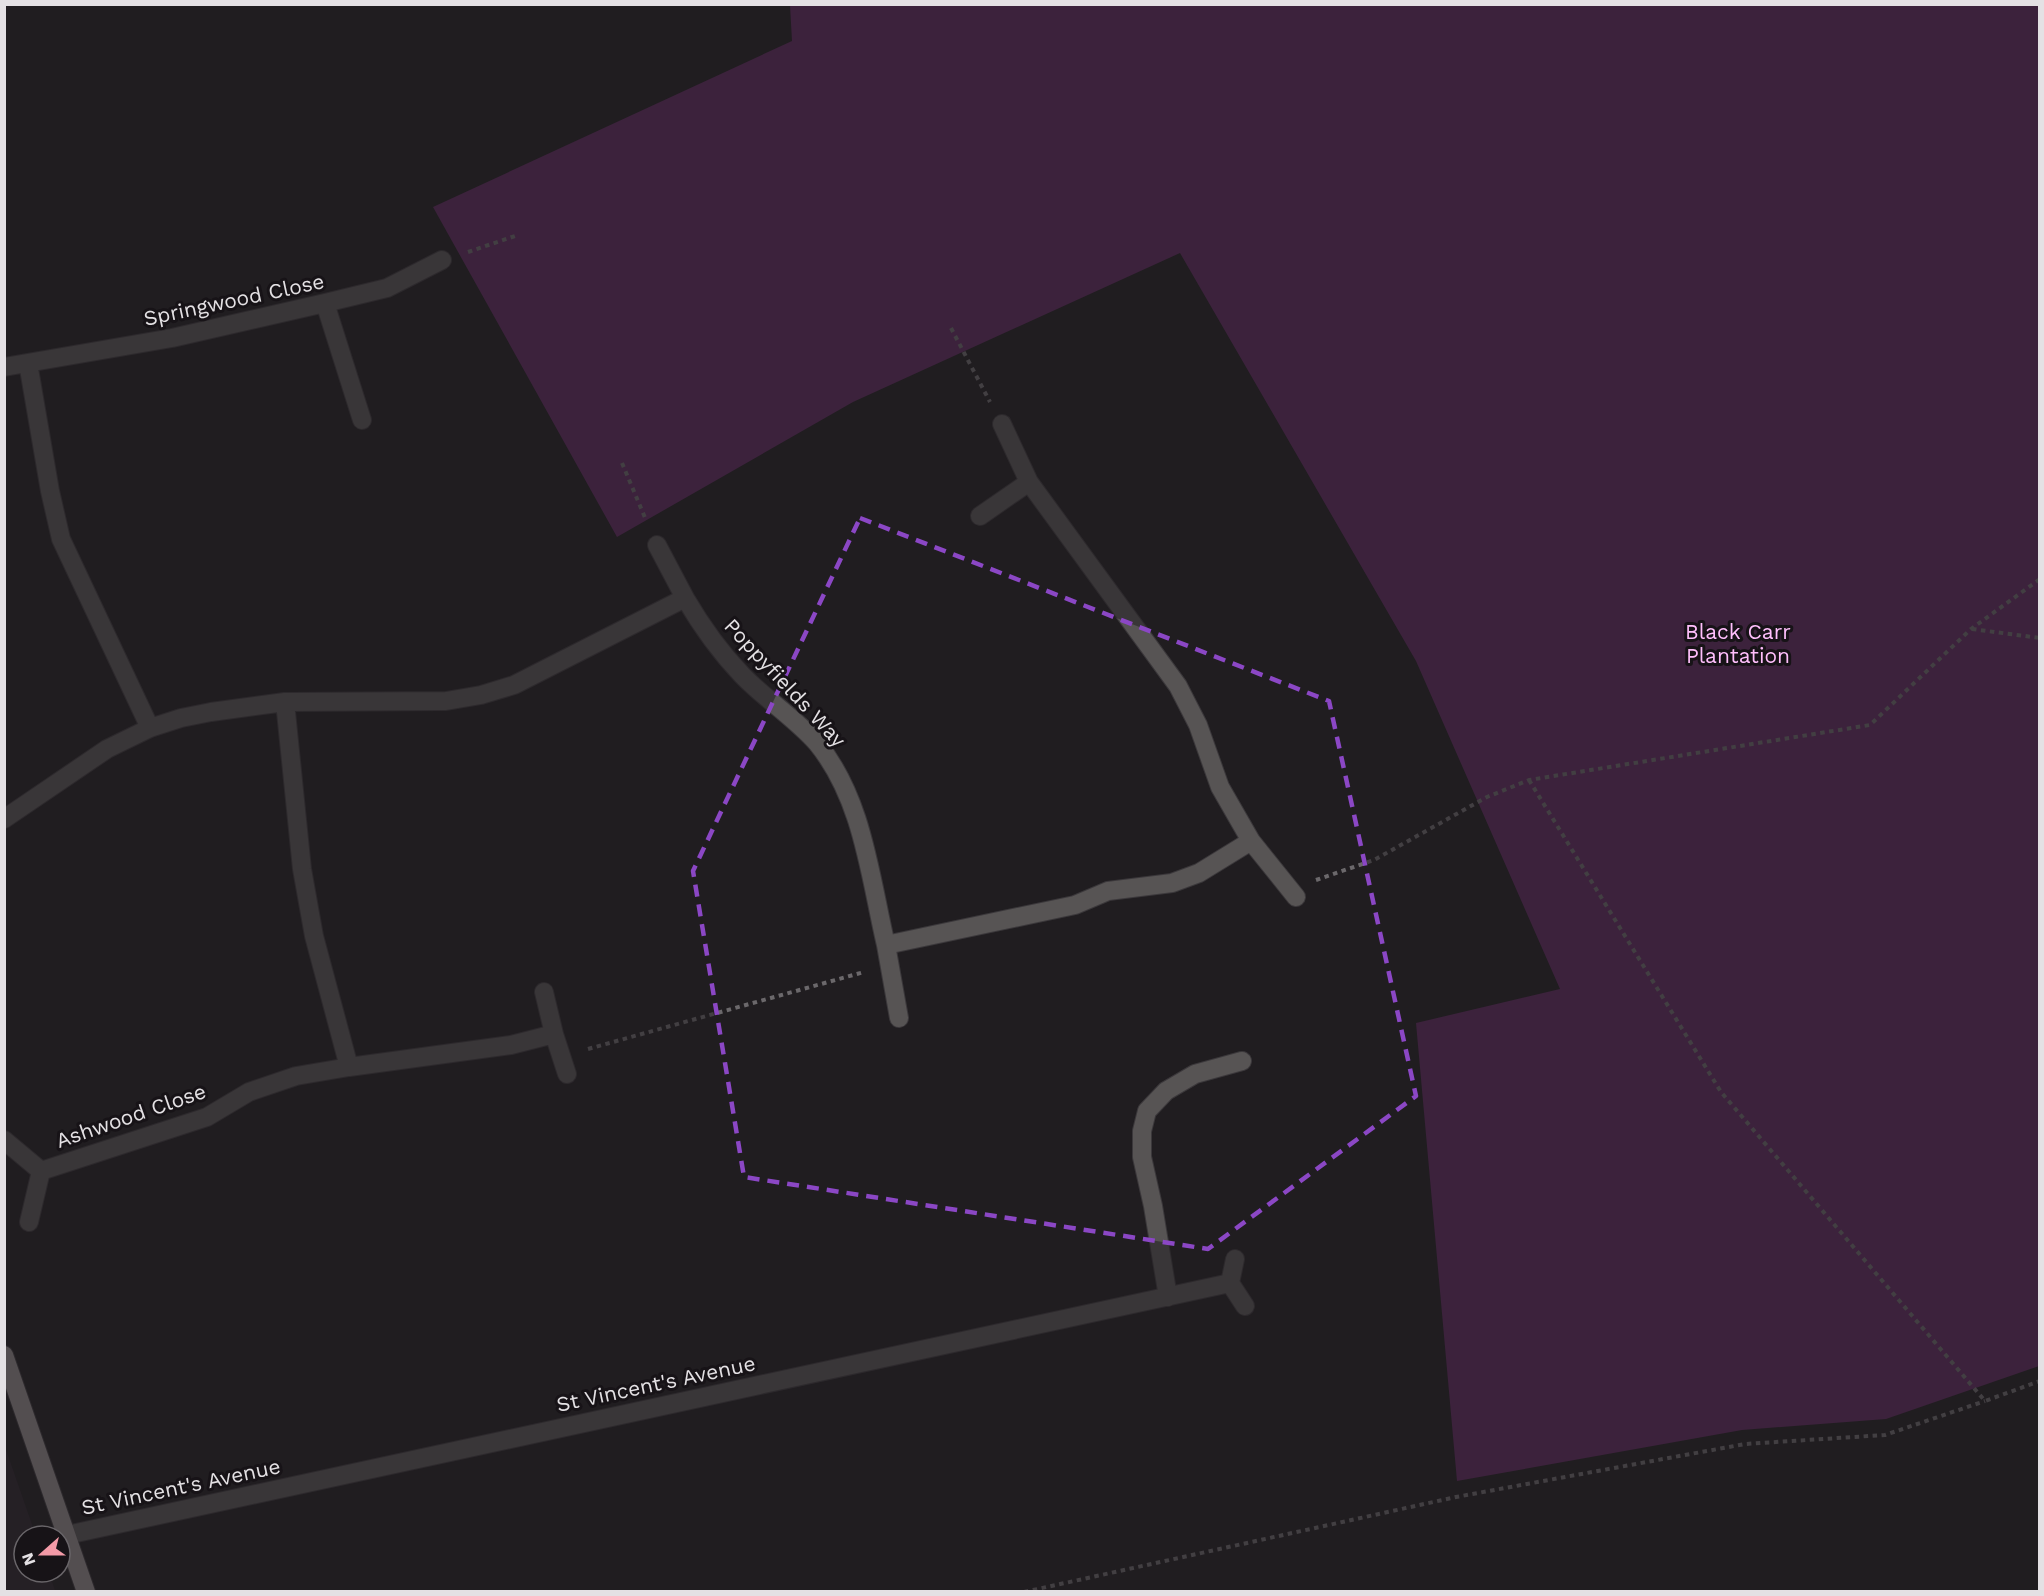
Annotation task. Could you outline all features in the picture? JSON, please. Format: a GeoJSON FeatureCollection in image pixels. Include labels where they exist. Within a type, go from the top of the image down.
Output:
{"type":"FeatureCollection","features":[{"type":"Feature","properties":{"kind":"main road"},"geometry":{"type":"LineString","coordinates":[[4,1355],[63,1524]]}},
{"type":"Feature","properties":{"kind":"main road"},"geometry":{"type":"LineString","coordinates":[[72,1549],[86,1592]]}},
{"type":"Feature","properties":{"kind":"street","name":"Springwood Close"},"geometry":{"type":"LineString","coordinates":[[4,367],[172,338],[387,288],[442,260]]}},
{"type":"Feature","properties":{"kind":"street"},"geometry":{"type":"LineString","coordinates":[[325,303],[362,420]]}},
{"type":"Feature","properties":{"kind":"street"},"geometry":{"type":"LineString","coordinates":[[28,363],[60,539],[150,728]]}},
{"type":"Feature","properties":{"kind":"street"},"geometry":{"type":"LineString","coordinates":[[1002,424],[1029,482],[1178,686],[1198,725],[1220,787],[1251,841],[1293,893]]}},
{"type":"Feature","properties":{"kind":"street"},"geometry":{"type":"LineString","coordinates":[[980,516],[1029,482]]}},
{"type":"Feature","properties":{"kind":"street","name":"Poppyfields Way"},"geometry":{"type":"LineString","coordinates":[[657,546],[708,636],[743,676],[816,742],[847,790],[858,822],[886,945],[899,1018]]}},
{"type":"Feature","properties":{"kind":"street"},"geometry":{"type":"LineString","coordinates":[[4,819],[106,749],[150,728],[181,718],[211,712],[285,702],[446,701],[481,695],[514,685],[685,598]]}},
{"type":"Feature","properties":{"kind":"street"},"geometry":{"type":"LineString","coordinates":[[285,702],[302,869],[314,936],[349,1067]]}},
{"type":"Feature","properties":{"kind":"street"},"geometry":{"type":"LineString","coordinates":[[886,945],[1075,905],[1108,891],[1172,883],[1199,873],[1251,841]]}},
{"type":"Feature","properties":{"kind":"street"},"geometry":{"type":"LineString","coordinates":[[544,992],[567,1074]]}},
{"type":"Feature","properties":{"kind":"street","name":"Ashwood Close"},"geometry":{"type":"LineString","coordinates":[[4,1140],[41,1171],[207,1117],[249,1092],[296,1076],[511,1046],[554,1034]]}},
{"type":"Feature","properties":{"kind":"street"},"geometry":{"type":"LineString","coordinates":[[1168,1297],[1153,1206],[1142,1157],[1142,1131],[1147,1111],[1166,1091],[1196,1074],[1242,1061]]}},
{"type":"Feature","properties":{"kind":"street"},"geometry":{"type":"LineString","coordinates":[[29,1222],[41,1171]]}},
{"type":"Feature","properties":{"kind":"street"},"geometry":{"type":"LineString","coordinates":[[1235,1259],[1230,1283],[1245,1306]]}},
{"type":"Feature","properties":{"kind":"street","name":"St Vincent's Avenue"},"geometry":{"type":"LineString","coordinates":[[72,1533],[1230,1283]]}},
{"type":"Feature","properties":{"kind":"path"},"geometry":{"type":"LineString","coordinates":[[442,260],[518,236]]}},
{"type":"Feature","properties":{"kind":"path"},"geometry":{"type":"LineString","coordinates":[[951,328],[1002,424]]}},
{"type":"Feature","properties":{"kind":"path"},"geometry":{"type":"LineString","coordinates":[[622,463],[657,546]]}},
{"type":"Feature","properties":{"kind":"path"},"geometry":{"type":"LineString","coordinates":[[1293,893],[1374,860],[1487,798],[1529,780],[1870,725],[1971,629],[2040,579]]}},
{"type":"Feature","properties":{"kind":"path"},"geometry":{"type":"LineString","coordinates":[[1971,629],[2040,638]]}},
{"type":"Feature","properties":{"kind":"path"},"geometry":{"type":"LineString","coordinates":[[1529,780],[1721,1092],[1985,1401]]}},
{"type":"Feature","properties":{"kind":"path"},"geometry":{"type":"LineString","coordinates":[[561,1056],[890,965]]}},
{"type":"Feature","properties":{"kind":"path"},"geometry":{"type":"LineString","coordinates":[[1024,1592],[1456,1497],[1710,1450],[1745,1444],[1885,1435],[2040,1382]]}},
{"type":"Feature","properties":{"kind":"highlighted area"},"geometry":{"type":"Polygon","coordinates":[[[860,518],[1329,701],[1416,1096],[1208,1249],[744,1177],[693,871],[860,518]]]}},
{"type":"Feature","properties":{"kind":"shaded area"},"geometry":{"type":"Polygon","coordinates":[[[5,1447],[32,1524],[12,1524],[12,1584],[53,1584],[55,1591],[5,1591],[5,1447]]]}},
{"type":"Feature","properties":{"kind":"green space","name":"Black Carr Plantation"},"geometry":{"type":"Polygon","coordinates":[[[790,5],[2039,5],[2039,1366],[1886,1419],[1742,1430],[1457,1481],[1416,1023],[1560,989],[1416,661],[1180,253],[853,402],[617,537],[433,207],[792,41],[790,5]]]}}]}
